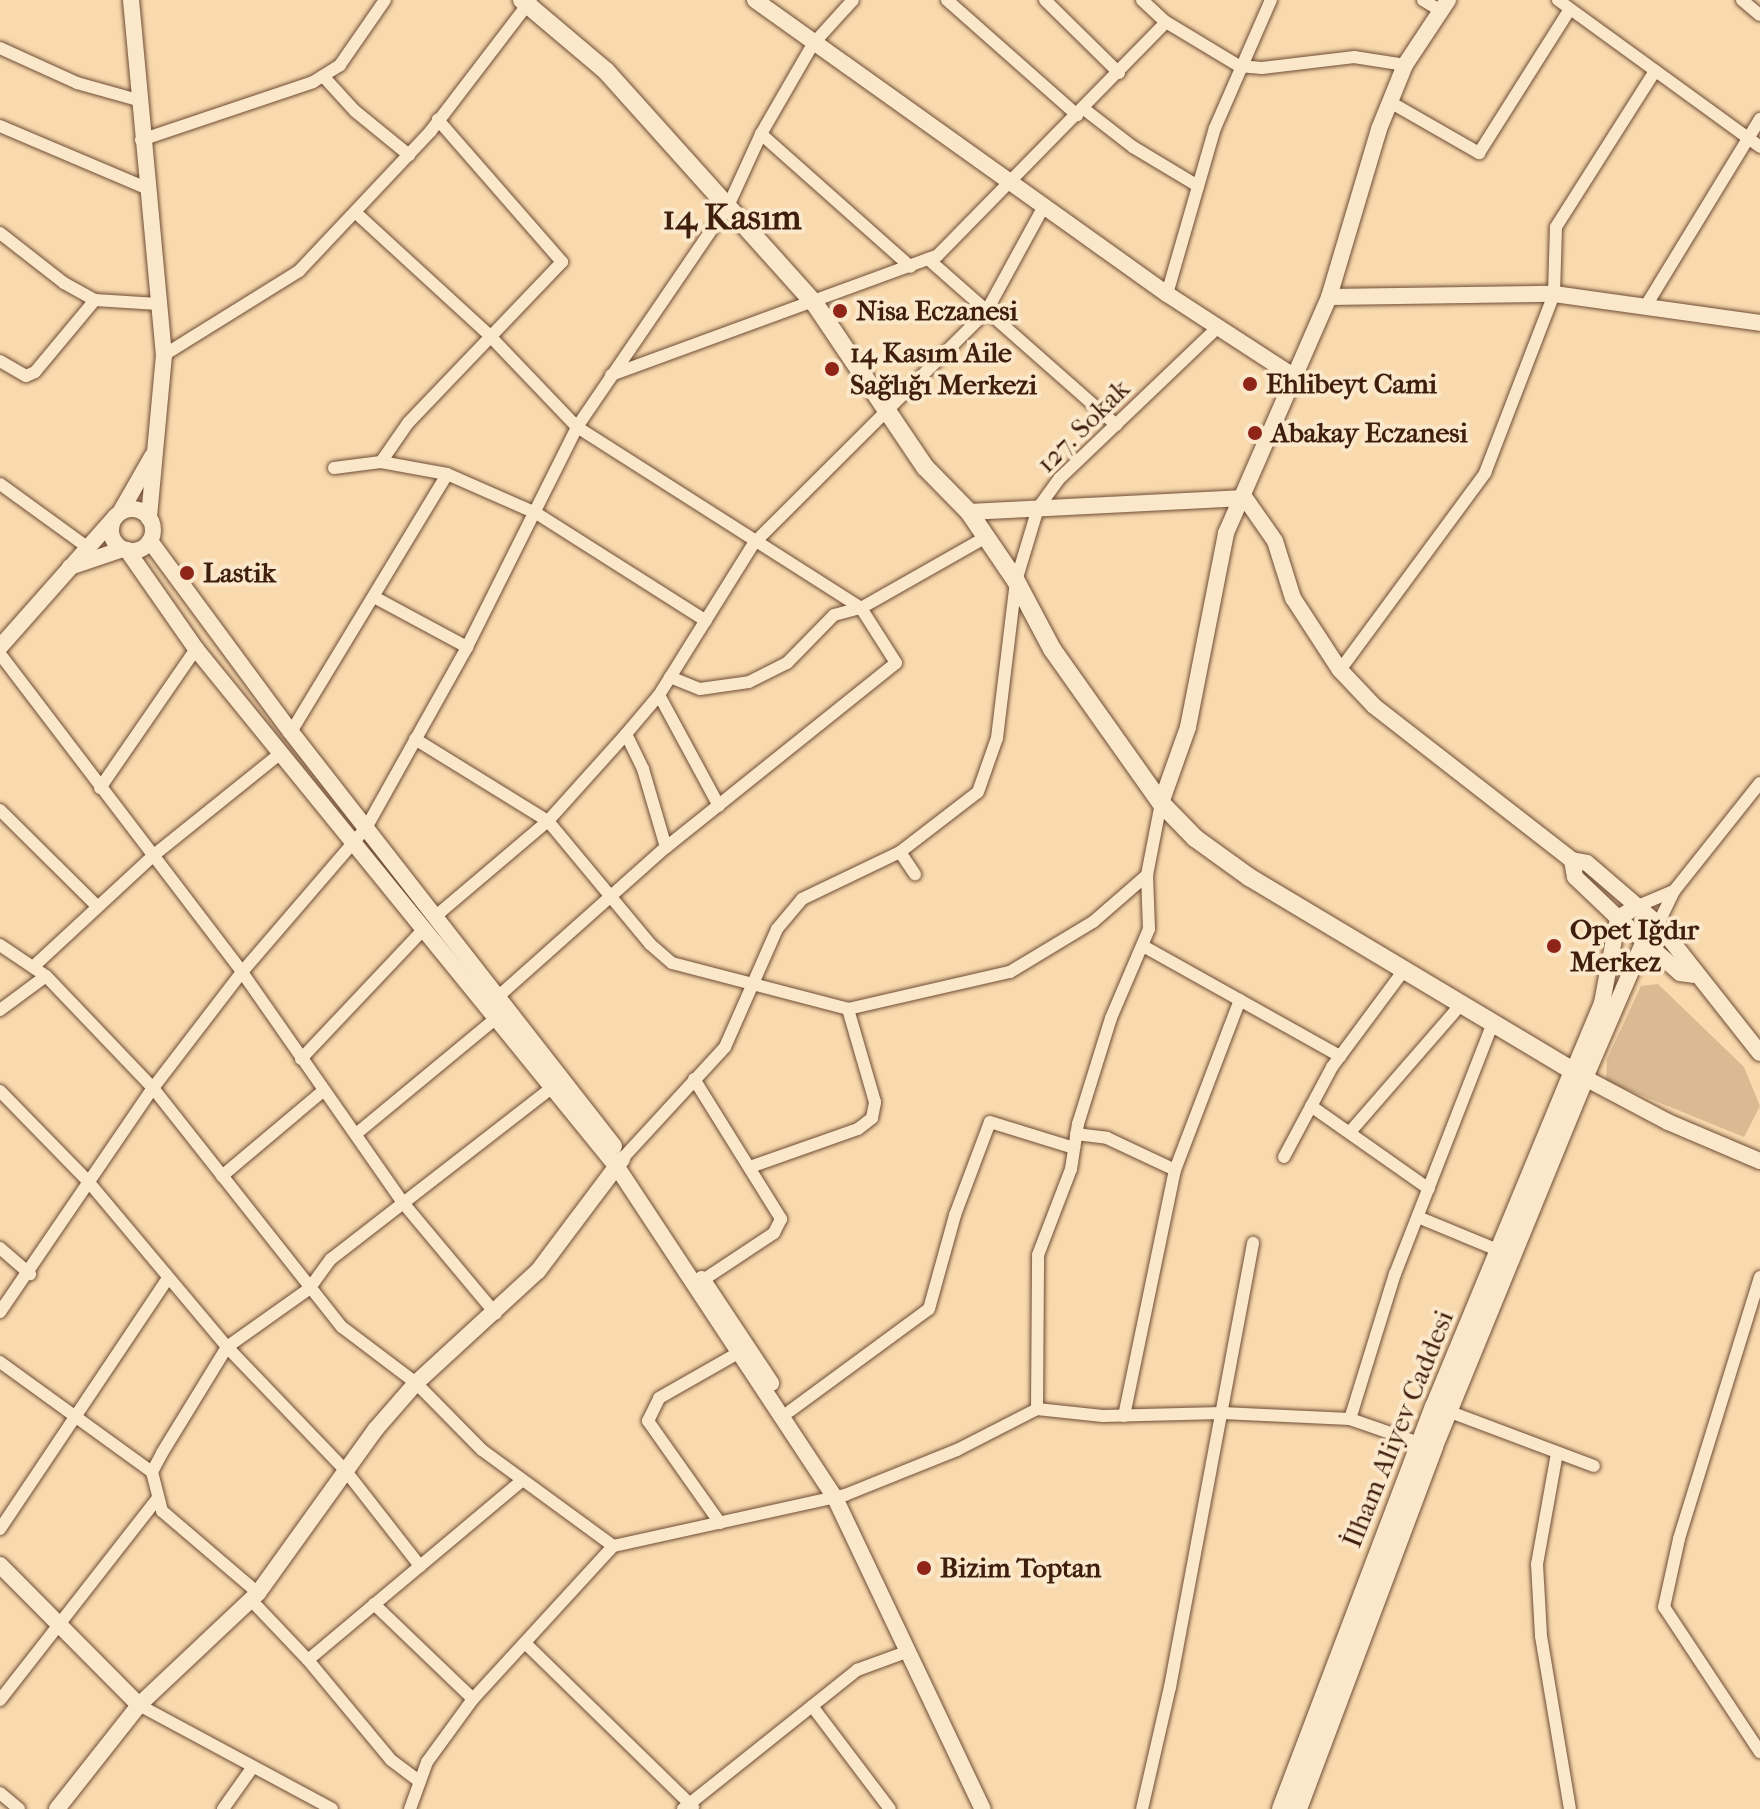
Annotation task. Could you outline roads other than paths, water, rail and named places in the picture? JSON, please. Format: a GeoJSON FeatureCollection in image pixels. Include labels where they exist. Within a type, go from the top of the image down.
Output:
{"type":"FeatureCollection","features":[{"type":"Feature","properties":{"kind":"main road"},"geometry":{"type":"LineString","coordinates":[[527,2],[606,71],[729,204],[815,304],[925,467],[969,512],[1016,581],[1052,649],[1161,803],[1195,838],[1249,877],[1579,1075]]}},
{"type":"Feature","properties":{"kind":"main road","name":"İlham Aliyev Caddesi"},"geometry":{"type":"LineString","coordinates":[[1441,1409],[1500,1251],[1579,1075]]}},
{"type":"Feature","properties":{"kind":"main road","name":"İlham Aliyev Caddesi"},"geometry":{"type":"LineString","coordinates":[[1281,1809],[1579,1075]]}},
{"type":"Feature","properties":{"kind":"main road","name":"İlham Aliyev Caddesi"},"geometry":{"type":"LineString","coordinates":[[1298,1809],[1426,1446]]}},
{"type":"Feature","properties":{"kind":"street"},"geometry":{"type":"LineString","coordinates":[[141,140],[323,76],[340,65],[366,35],[385,0]]}},
{"type":"Feature","properties":{"kind":"street"},"geometry":{"type":"LineString","coordinates":[[755,0],[1167,294],[1295,377]]}},
{"type":"Feature","properties":{"kind":"street"},"geometry":{"type":"LineString","coordinates":[[0,1312],[30,1274],[87,1180],[153,1088],[242,972],[366,828],[467,647],[577,427],[729,204],[761,134],[813,44],[853,0]]}},
{"type":"Feature","properties":{"kind":"street"},"geometry":{"type":"LineString","coordinates":[[947,0],[1081,112],[1198,186]]}},
{"type":"Feature","properties":{"kind":"street"},"geometry":{"type":"LineString","coordinates":[[1045,0],[1119,73]]}},
{"type":"Feature","properties":{"kind":"street"},"geometry":{"type":"LineString","coordinates":[[1142,0],[1166,22],[1239,66],[1262,68],[1354,57],[1405,65]]}},
{"type":"Feature","properties":{"kind":"street"},"geometry":{"type":"LineString","coordinates":[[1167,294],[1198,186],[1239,66],[1271,0]]}},
{"type":"Feature","properties":{"kind":"street"},"geometry":{"type":"LineString","coordinates":[[1037,1409],[1038,1255],[1071,1169],[1075,1141],[1111,1018],[1149,929],[1147,875],[1161,803],[1188,727],[1226,533],[1245,498],[1329,297],[1390,102],[1405,65],[1445,6],[1423,0]]}},
{"type":"Feature","properties":{"kind":"street"},"geometry":{"type":"LineString","coordinates":[[1558,0],[1760,147]]}},
{"type":"Feature","properties":{"kind":"street"},"geometry":{"type":"LineString","coordinates":[[1742,0],[1760,15]]}},
{"type":"Feature","properties":{"kind":"street"},"geometry":{"type":"LineString","coordinates":[[131,1],[141,140],[164,355],[149,518],[150,541],[291,732],[499,996],[557,1084]]}},
{"type":"Feature","properties":{"kind":"street"},"geometry":{"type":"LineString","coordinates":[[164,355],[299,271],[409,155],[527,2]]}},
{"type":"Feature","properties":{"kind":"street"},"geometry":{"type":"LineString","coordinates":[[1390,102],[1479,153],[1570,9]]}},
{"type":"Feature","properties":{"kind":"street"},"geometry":{"type":"LineString","coordinates":[[611,375],[815,304],[928,259],[1081,112],[1166,22]]}},
{"type":"Feature","properties":{"kind":"street"},"geometry":{"type":"LineString","coordinates":[[0,48],[77,83],[138,100]]}},
{"type":"Feature","properties":{"kind":"street"},"geometry":{"type":"LineString","coordinates":[[1340,670],[1480,481],[1554,294],[1556,227],[1655,71]]}},
{"type":"Feature","properties":{"kind":"street"},"geometry":{"type":"LineString","coordinates":[[323,76],[355,111],[409,155]]}},
{"type":"Feature","properties":{"kind":"street"},"geometry":{"type":"LineString","coordinates":[[1647,304],[1745,136],[1760,119]]}},
{"type":"Feature","properties":{"kind":"street"},"geometry":{"type":"LineString","coordinates":[[381,462],[408,423],[562,262],[438,120]]}},
{"type":"Feature","properties":{"kind":"street"},"geometry":{"type":"LineString","coordinates":[[0,126],[146,188]]}},
{"type":"Feature","properties":{"kind":"street"},"geometry":{"type":"LineString","coordinates":[[761,134],[911,267]]}},
{"type":"Feature","properties":{"kind":"street"},"geometry":{"type":"LineString","coordinates":[[437,915],[548,821],[626,734],[659,695],[754,543],[986,312],[1044,206]]}},
{"type":"Feature","properties":{"kind":"street"},"geometry":{"type":"LineString","coordinates":[[356,213],[489,335],[577,427],[754,543],[861,608],[896,663],[666,847],[499,996]]}},
{"type":"Feature","properties":{"kind":"street"},"geometry":{"type":"LineString","coordinates":[[0,233],[95,300],[158,304]]}},
{"type":"Feature","properties":{"kind":"street"},"geometry":{"type":"LineString","coordinates":[[928,259],[1116,425]]}},
{"type":"Feature","properties":{"kind":"street"},"geometry":{"type":"LineString","coordinates":[[1329,297],[1554,294],[1647,304],[1760,323]]}},
{"type":"Feature","properties":{"kind":"street"},"geometry":{"type":"LineString","coordinates":[[0,361],[26,376],[35,372],[95,300]]}},
{"type":"Feature","properties":{"kind":"street","name":"127. Sokak"},"geometry":{"type":"LineString","coordinates":[[753,987],[777,929],[802,899],[900,852],[978,792],[987,777],[1003,703],[1016,581],[1038,508],[1060,478],[1218,327]]}},
{"type":"Feature","properties":{"kind":"street"},"geometry":{"type":"LineString","coordinates":[[0,647],[65,568],[118,514],[157,447]]}},
{"type":"Feature","properties":{"kind":"street"},"geometry":{"type":"LineString","coordinates":[[334,468],[381,462],[447,474],[536,513],[706,621]]}},
{"type":"Feature","properties":{"kind":"street"},"geometry":{"type":"LineString","coordinates":[[291,732],[447,474]]}},
{"type":"Feature","properties":{"kind":"street"},"geometry":{"type":"LineString","coordinates":[[0,484],[87,547]]}},
{"type":"Feature","properties":{"kind":"street"},"geometry":{"type":"LineString","coordinates":[[1245,498],[1275,541],[1293,598],[1340,670],[1374,706],[1572,860],[1587,863],[1658,924],[1691,959],[1695,975],[1760,1053]]}},
{"type":"Feature","properties":{"kind":"street"},"geometry":{"type":"LineString","coordinates":[[969,512],[1245,498]]}},
{"type":"Feature","properties":{"kind":"street"},"geometry":{"type":"LineString","coordinates":[[118,514],[139,510],[149,518]]}},
{"type":"Feature","properties":{"kind":"street"},"geometry":{"type":"LineString","coordinates":[[118,514],[112,534],[196,649],[495,1019],[557,1084],[620,1162],[703,1280],[790,1411],[840,1496],[994,1809]]}},
{"type":"Feature","properties":{"kind":"street"},"geometry":{"type":"LineString","coordinates":[[670,677],[700,689],[749,682],[787,663],[834,615],[861,608],[986,537]]}},
{"type":"Feature","properties":{"kind":"street"},"geometry":{"type":"LineString","coordinates":[[65,568],[125,550],[140,550],[150,541]]}},
{"type":"Feature","properties":{"kind":"street"},"geometry":{"type":"LineString","coordinates":[[374,597],[467,647]]}},
{"type":"Feature","properties":{"kind":"street"},"geometry":{"type":"LineString","coordinates":[[100,788],[196,649]]}},
{"type":"Feature","properties":{"kind":"street"},"geometry":{"type":"LineString","coordinates":[[0,654],[242,972],[404,1204],[496,1314]]}},
{"type":"Feature","properties":{"kind":"street"},"geometry":{"type":"LineString","coordinates":[[659,695],[719,806]]}},
{"type":"Feature","properties":{"kind":"street"},"geometry":{"type":"LineString","coordinates":[[626,734],[643,769],[666,847]]}},
{"type":"Feature","properties":{"kind":"street"},"geometry":{"type":"LineString","coordinates":[[415,739],[548,821],[650,944],[681,968],[753,987],[808,994],[848,1009],[1010,972],[1093,922],[1147,875]]}},
{"type":"Feature","properties":{"kind":"street"},"geometry":{"type":"LineString","coordinates":[[33,967],[154,855],[281,753]]}},
{"type":"Feature","properties":{"kind":"street"},"geometry":{"type":"LineString","coordinates":[[1579,1075],[1644,941],[1658,924],[1674,891],[1760,783]]}},
{"type":"Feature","properties":{"kind":"street"},"geometry":{"type":"LineString","coordinates":[[0,810],[97,906]]}},
{"type":"Feature","properties":{"kind":"street"},"geometry":{"type":"LineString","coordinates":[[900,852],[915,874]]}},
{"type":"Feature","properties":{"kind":"street"},"geometry":{"type":"LineString","coordinates":[[1572,860],[1575,877],[1618,918],[1680,973],[1695,975]]}},
{"type":"Feature","properties":{"kind":"street"},"geometry":{"type":"LineString","coordinates":[[1579,1075],[1602,1003],[1618,918],[1674,891]]}},
{"type":"Feature","properties":{"kind":"street"},"geometry":{"type":"LineString","coordinates":[[301,1059],[424,929]]}},
{"type":"Feature","properties":{"kind":"street"},"geometry":{"type":"LineString","coordinates":[[0,945],[46,976],[153,1088],[342,1327],[416,1383],[457,1428],[521,1481],[613,1546]]}},
{"type":"Feature","properties":{"kind":"street"},"geometry":{"type":"LineString","coordinates":[[1143,946],[1340,1056]]}},
{"type":"Feature","properties":{"kind":"street"},"geometry":{"type":"LineString","coordinates":[[1284,1157],[1340,1056],[1404,970]]}},
{"type":"Feature","properties":{"kind":"street"},"geometry":{"type":"LineString","coordinates":[[0,1010],[46,976]]}},
{"type":"Feature","properties":{"kind":"street"},"geometry":{"type":"LineString","coordinates":[[57,1809],[139,1705],[255,1596],[345,1470],[416,1383],[496,1314],[547,1260],[620,1162],[725,1047],[753,987]]}},
{"type":"Feature","properties":{"kind":"street"},"geometry":{"type":"LineString","coordinates":[[1124,1416],[1175,1170],[1240,1000]]}},
{"type":"Feature","properties":{"kind":"street"},"geometry":{"type":"LineString","coordinates":[[1350,1132],[1462,1003]]}},
{"type":"Feature","properties":{"kind":"street"},"geometry":{"type":"LineString","coordinates":[[750,1167],[858,1129],[872,1118],[875,1102],[848,1009]]}},
{"type":"Feature","properties":{"kind":"street"},"geometry":{"type":"LineString","coordinates":[[356,1134],[495,1019]]}},
{"type":"Feature","properties":{"kind":"street"},"geometry":{"type":"LineString","coordinates":[[1350,1419],[1418,1217],[1493,1022]]}},
{"type":"Feature","properties":{"kind":"street"},"geometry":{"type":"LineString","coordinates":[[1579,1075],[1668,1122],[1760,1161]]}},
{"type":"Feature","properties":{"kind":"street"},"geometry":{"type":"LineString","coordinates":[[694,1079],[781,1219],[779,1227],[703,1280]]}},
{"type":"Feature","properties":{"kind":"street"},"geometry":{"type":"LineString","coordinates":[[420,1782],[391,1760],[255,1596],[198,1546],[157,1499],[152,1472],[227,1347],[309,1289],[331,1259],[557,1084]]}},
{"type":"Feature","properties":{"kind":"street"},"geometry":{"type":"LineString","coordinates":[[222,1176],[324,1090]]}},
{"type":"Feature","properties":{"kind":"street"},"geometry":{"type":"LineString","coordinates":[[0,1091],[87,1180],[227,1347],[345,1470],[420,1566]]}},
{"type":"Feature","properties":{"kind":"street"},"geometry":{"type":"LineString","coordinates":[[1311,1106],[1429,1189]]}},
{"type":"Feature","properties":{"kind":"street"},"geometry":{"type":"LineString","coordinates":[[790,1411],[929,1309],[955,1215],[990,1122],[1075,1141],[1107,1138],[1175,1170]]}},
{"type":"Feature","properties":{"kind":"street"},"geometry":{"type":"LineString","coordinates":[[620,1162],[738,1353],[840,1496],[983,1809]]}},
{"type":"Feature","properties":{"kind":"street"},"geometry":{"type":"LineString","coordinates":[[1418,1217],[1500,1251]]}},
{"type":"Feature","properties":{"kind":"street"},"geometry":{"type":"LineString","coordinates":[[1142,1809],[1253,1243]]}},
{"type":"Feature","properties":{"kind":"street"},"geometry":{"type":"LineString","coordinates":[[0,1248],[30,1274]]}},
{"type":"Feature","properties":{"kind":"street"},"geometry":{"type":"LineString","coordinates":[[1760,1277],[1679,1539],[1664,1607],[1760,1749]]}},
{"type":"Feature","properties":{"kind":"street"},"geometry":{"type":"LineString","coordinates":[[0,1529],[168,1278]]}},
{"type":"Feature","properties":{"kind":"street"},"geometry":{"type":"LineString","coordinates":[[720,1523],[648,1421],[659,1398],[738,1353]]}},
{"type":"Feature","properties":{"kind":"street"},"geometry":{"type":"LineString","coordinates":[[0,1362],[152,1472]]}},
{"type":"Feature","properties":{"kind":"street"},"geometry":{"type":"LineString","coordinates":[[410,1809],[427,1762],[473,1699],[613,1546],[840,1496],[957,1450],[1037,1409],[1124,1416],[1222,1413],[1350,1419],[1426,1446]]}},
{"type":"Feature","properties":{"kind":"street"},"geometry":{"type":"LineString","coordinates":[[1441,1409],[1594,1466]]}},
{"type":"Feature","properties":{"kind":"street"},"geometry":{"type":"LineString","coordinates":[[1557,1453],[1537,1564],[1541,1636],[1570,1809]]}},
{"type":"Feature","properties":{"kind":"street"},"geometry":{"type":"LineString","coordinates":[[308,1660],[521,1481]]}},
{"type":"Feature","properties":{"kind":"street"},"geometry":{"type":"LineString","coordinates":[[0,1700],[157,1499]]}},
{"type":"Feature","properties":{"kind":"street"},"geometry":{"type":"LineString","coordinates":[[0,1565],[61,1622],[139,1705],[332,1809]]}},
{"type":"Feature","properties":{"kind":"street"},"geometry":{"type":"LineString","coordinates":[[374,1604],[473,1699]]}},
{"type":"Feature","properties":{"kind":"street"},"geometry":{"type":"LineString","coordinates":[[525,1643],[689,1807],[857,1670],[909,1651]]}},
{"type":"Feature","properties":{"kind":"street"},"geometry":{"type":"LineString","coordinates":[[812,1706],[890,1809]]}},
{"type":"Feature","properties":{"kind":"street"},"geometry":{"type":"LineString","coordinates":[[223,1809],[252,1768]]}},
{"type":"Feature","properties":{"kind":"street"},"geometry":{"type":"LineString","coordinates":[[0,1793],[19,1809]]}},
{"type":"Feature","properties":{"kind":"place","name":"Nisa Eczanesi"},"geometry":{"type":"Point","coordinates":[840,311]}},
{"type":"Feature","properties":{"kind":"place","name":"14 Kasım Aile Sağlığı Merkezi"},"geometry":{"type":"Point","coordinates":[832,369]}},
{"type":"Feature","properties":{"kind":"place","name":"Ehlibeyt Cami"},"geometry":{"type":"Point","coordinates":[1250,384]}},
{"type":"Feature","properties":{"kind":"place","name":"Abakay Eczanesi"},"geometry":{"type":"Point","coordinates":[1255,433]}},
{"type":"Feature","properties":{"kind":"place","name":"Lastik"},"geometry":{"type":"Point","coordinates":[187,573]}},
{"type":"Feature","properties":{"kind":"place","name":"Opet Iğdır Merkez"},"geometry":{"type":"Point","coordinates":[1554,946]}},
{"type":"Feature","properties":{"kind":"place","name":"Bizim Toptan"},"geometry":{"type":"Point","coordinates":[924,1568]}},
{"type":"Feature","properties":{"kind":"district","name":"14 Kasım"},"geometry":{"type":"Point","coordinates":[732,218]}}]}
